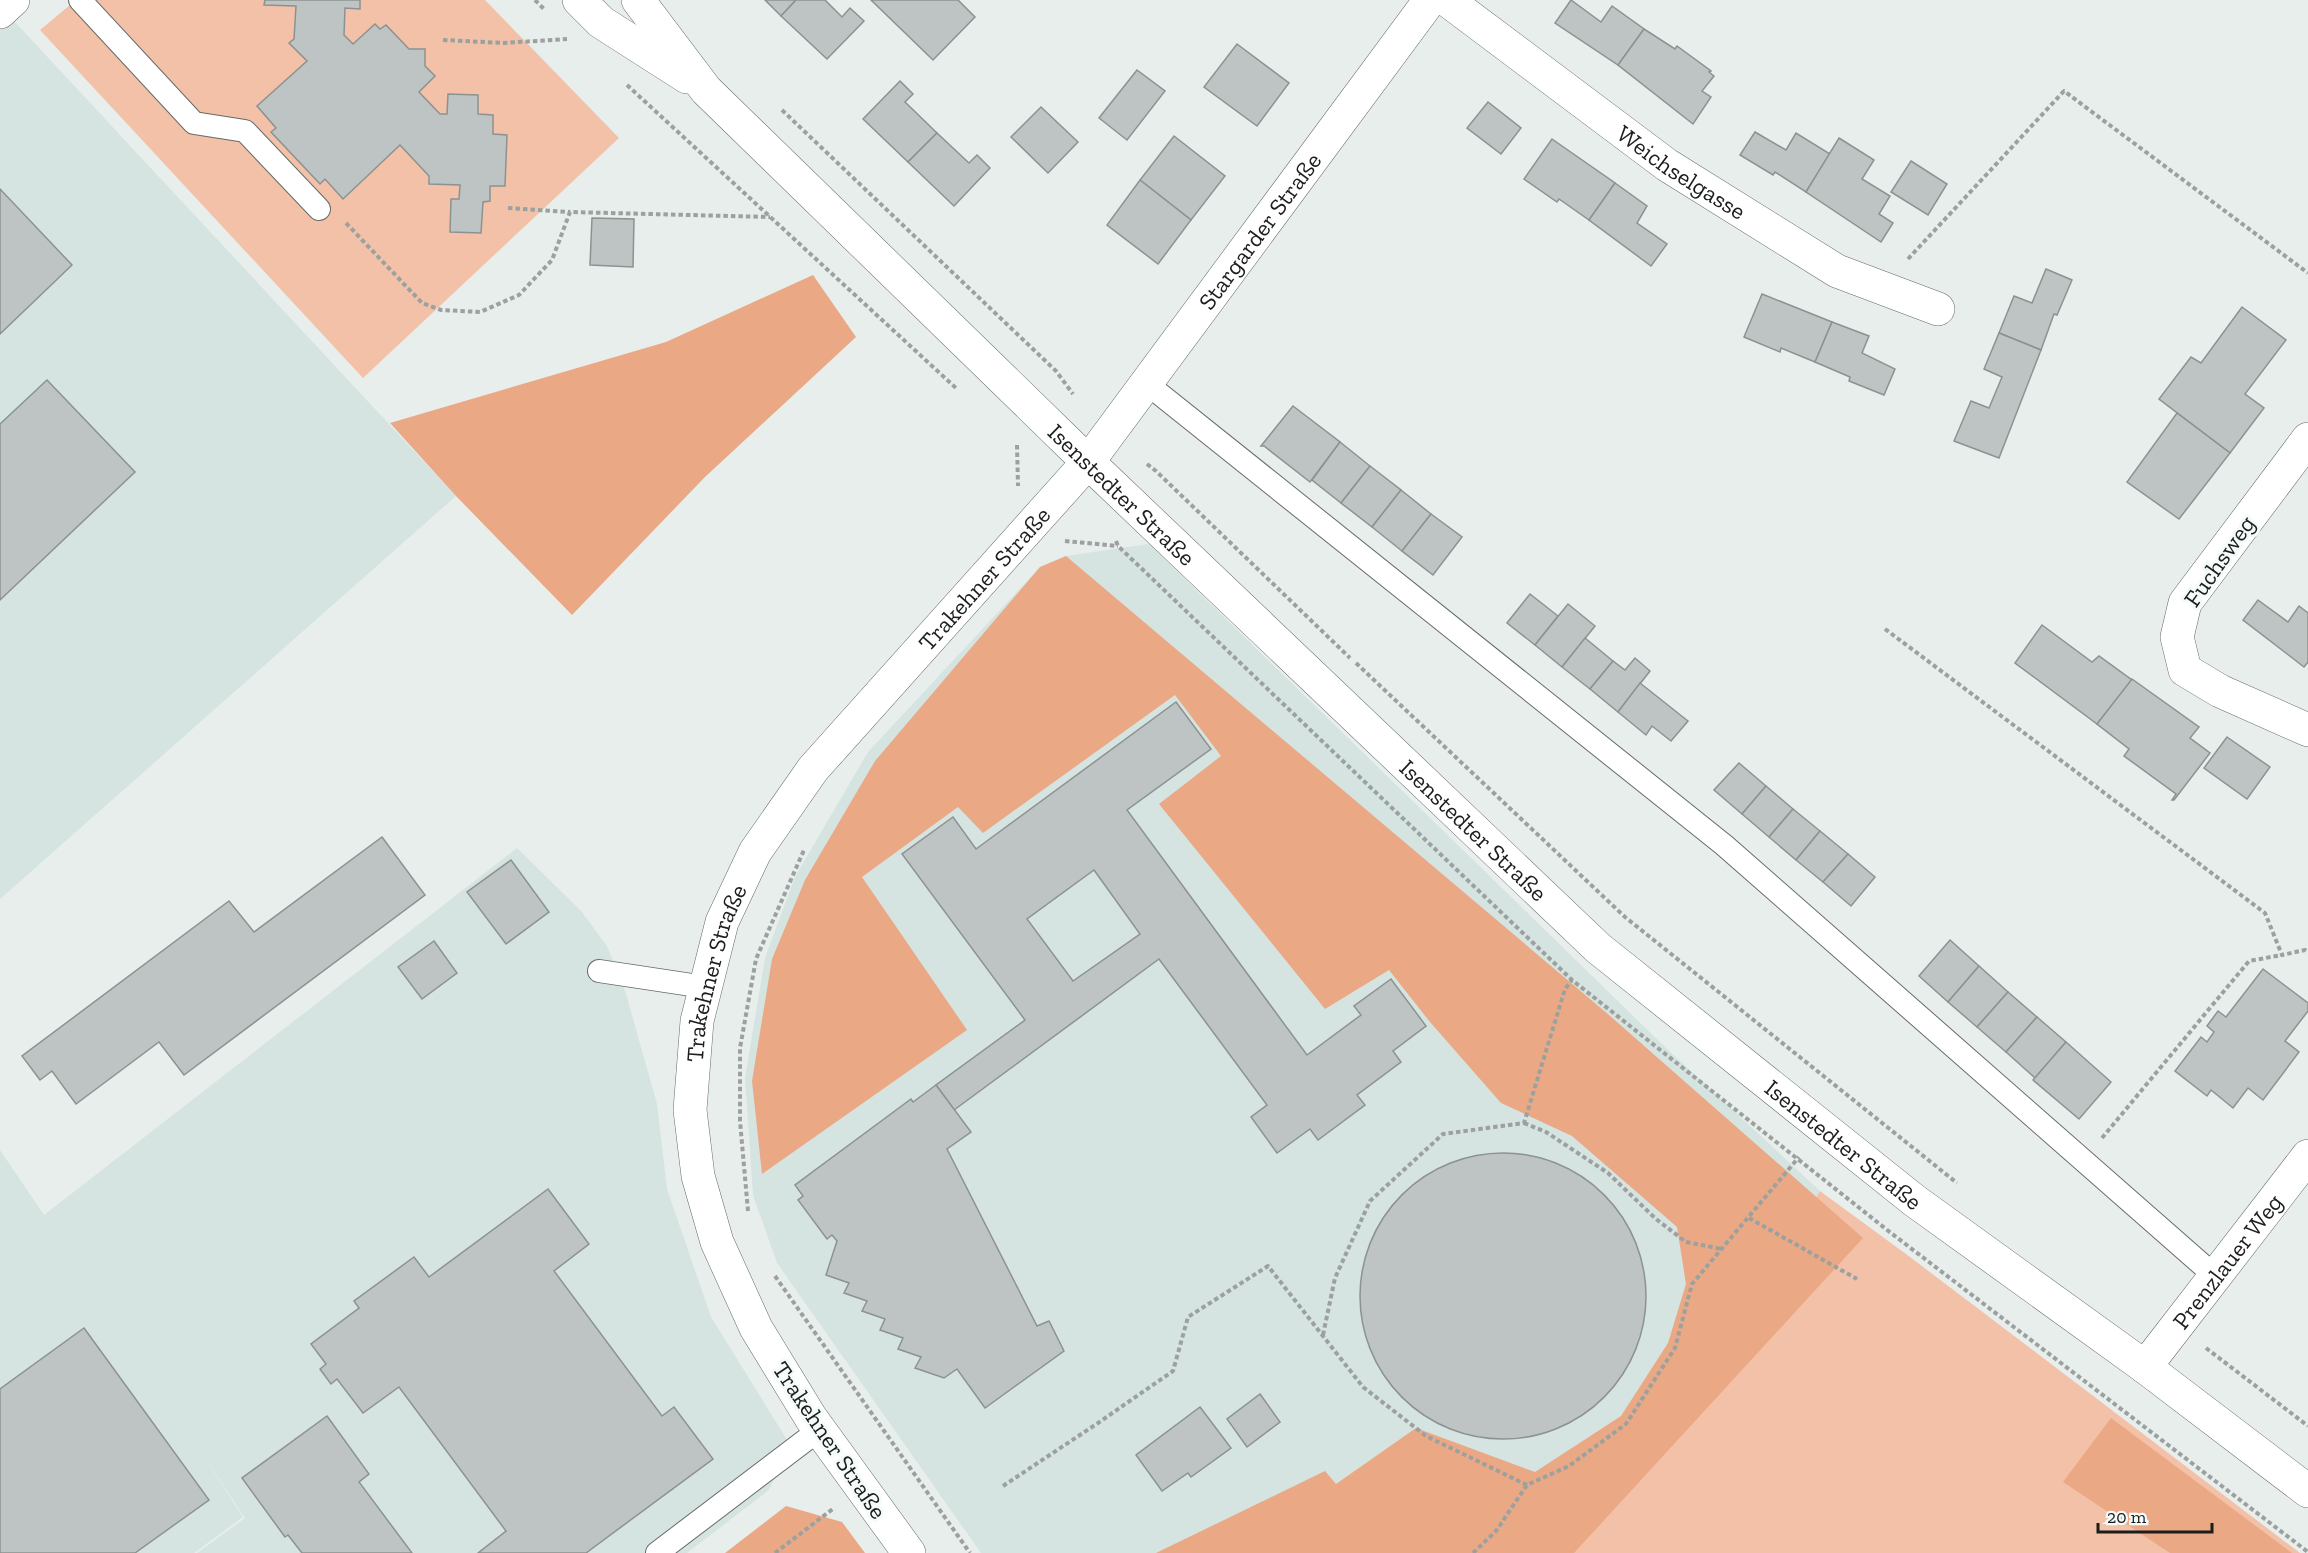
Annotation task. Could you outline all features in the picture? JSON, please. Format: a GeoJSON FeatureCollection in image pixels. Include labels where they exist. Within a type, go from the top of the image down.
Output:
{"type":"FeatureCollection","features":[{"type":"Feature","properties":{"kind":"street"},"geometry":{"type":"LineString","coordinates":[[0,12],[13,0]]}},
{"type":"Feature","properties":{"kind":"street","name":"Isenstedter Straße"},"geometry":{"type":"LineString","coordinates":[[638,0],[706,90]]}},
{"type":"Feature","properties":{"kind":"street","name":"Stargarder Straße"},"geometry":{"type":"LineString","coordinates":[[1098,449],[1430,0]]}},
{"type":"Feature","properties":{"kind":"street","name":"Weichselgasse"},"geometry":{"type":"LineString","coordinates":[[1447,0],[1667,165],[1837,271],[1938,309]]}},
{"type":"Feature","properties":{"kind":"street","name":"Isenstedter Straße"},"geometry":{"type":"LineString","coordinates":[[565,8],[602,22],[706,90],[1098,449],[1585,936],[1915,1201],[2145,1367],[2308,1491]]}},
{"type":"Feature","properties":{"kind":"street","name":"Fuchsweg"},"geometry":{"type":"LineString","coordinates":[[2308,439],[2185,603],[2177,638],[2185,670],[2220,691],[2308,730]]}},
{"type":"Feature","properties":{"kind":"street","name":"Trakehner Straße"},"geometry":{"type":"LineString","coordinates":[[909,1553],[819,1430],[756,1328],[717,1242],[698,1176],[690,1110],[697,1021],[722,922],[755,852],[813,769],[1098,449]]}},
{"type":"Feature","properties":{"kind":"street","name":"Prenzlauer Weg"},"geometry":{"type":"LineString","coordinates":[[2145,1367],[2308,1156]]}},
{"type":"Feature","properties":{"kind":"lane"},"geometry":{"type":"LineString","coordinates":[[80,0],[194,123],[245,131],[319,209]]}},
{"type":"Feature","properties":{"kind":"lane"},"geometry":{"type":"LineString","coordinates":[[1146,384],[1724,845],[2215,1276]]}},
{"type":"Feature","properties":{"kind":"lane"},"geometry":{"type":"LineString","coordinates":[[599,971],[705,987]]}},
{"type":"Feature","properties":{"kind":"lane"},"geometry":{"type":"LineString","coordinates":[[657,1553],[819,1430]]}},
{"type":"Feature","properties":{"kind":"path"},"geometry":{"type":"LineString","coordinates":[[535,0],[565,8]]}},
{"type":"Feature","properties":{"kind":"path"},"geometry":{"type":"LineString","coordinates":[[442,40],[504,43],[577,39]]}},
{"type":"Feature","properties":{"kind":"path"},"geometry":{"type":"LineString","coordinates":[[621,79],[964,396]]}},
{"type":"Feature","properties":{"kind":"path"},"geometry":{"type":"LineString","coordinates":[[1880,288],[2064,91],[2308,273]]}},
{"type":"Feature","properties":{"kind":"path"},"geometry":{"type":"LineString","coordinates":[[780,107],[1056,371],[1098,449],[1156,471],[1353,661],[1625,916],[1961,1186]]}},
{"type":"Feature","properties":{"kind":"path"},"geometry":{"type":"LineString","coordinates":[[508,208],[570,212],[771,217]]}},
{"type":"Feature","properties":{"kind":"path"},"geometry":{"type":"LineString","coordinates":[[319,209],[343,220],[422,303],[441,310],[480,312],[519,295],[552,260],[570,212]]}},
{"type":"Feature","properties":{"kind":"path"},"geometry":{"type":"LineString","coordinates":[[1017,444],[1018,491]]}},
{"type":"Feature","properties":{"kind":"path"},"geometry":{"type":"LineString","coordinates":[[1060,540],[1119,546]]}},
{"type":"Feature","properties":{"kind":"path"},"geometry":{"type":"LineString","coordinates":[[1885,629],[2265,913],[2282,955]]}},
{"type":"Feature","properties":{"kind":"path"},"geometry":{"type":"LineString","coordinates":[[749,1220],[740,1121],[740,1048],[756,959],[807,845]]}},
{"type":"Feature","properties":{"kind":"path"},"geometry":{"type":"LineString","coordinates":[[2084,1159],[2249,961],[2306,950],[2308,952]]}},
{"type":"Feature","properties":{"kind":"path"},"geometry":{"type":"LineString","coordinates":[[1524,1123],[1565,989],[1572,980]]}},
{"type":"Feature","properties":{"kind":"path"},"geometry":{"type":"LineString","coordinates":[[1323,1336],[1335,1278],[1370,1201],[1443,1134],[1524,1123],[1546,1132],[1608,1173],[1656,1219],[1686,1242],[1722,1249]]}},
{"type":"Feature","properties":{"kind":"path"},"geometry":{"type":"LineString","coordinates":[[1473,1553],[1496,1531],[1527,1485],[1569,1466],[1626,1424],[1674,1348],[1692,1284],[1824,1128]]}},
{"type":"Feature","properties":{"kind":"path"},"geometry":{"type":"LineString","coordinates":[[1749,1218],[1857,1279]]}},
{"type":"Feature","properties":{"kind":"path"},"geometry":{"type":"LineString","coordinates":[[1003,1486],[1173,1371],[1188,1317],[1268,1266],[1363,1387],[1426,1436],[1527,1485]]}},
{"type":"Feature","properties":{"kind":"path"},"geometry":{"type":"LineString","coordinates":[[771,1271],[970,1553]]}},
{"type":"Feature","properties":{"kind":"path"},"geometry":{"type":"LineString","coordinates":[[2178,1326],[2308,1426]]}},
{"type":"Feature","properties":{"kind":"path"},"geometry":{"type":"LineString","coordinates":[[775,1553],[860,1488]]}},
{"type":"Feature","properties":{"kind":"shaded area"},"geometry":{"type":"Polygon","coordinates":[[[76,0],[485,0],[619,138],[363,378],[40,30],[76,0]]]}},
{"type":"Feature","properties":{"kind":"shaded area"},"geometry":{"type":"Polygon","coordinates":[[[0,6],[456,496],[0,899],[0,6]]]}},
{"type":"Feature","properties":{"kind":"shaded area"},"geometry":{"type":"Polygon","coordinates":[[[813,275],[856,337],[705,477],[572,615],[456,496],[390,423],[666,342],[813,275]]]}},
{"type":"Feature","properties":{"kind":"shaded area"},"geometry":{"type":"Polygon","coordinates":[[[1149,544],[1666,1048],[1820,1191],[1674,1419],[1555,1553],[981,1553],[777,1263],[753,1195],[745,1078],[765,958],[795,877],[868,752],[1040,567],[1066,556],[1149,544]]]}},
{"type":"Feature","properties":{"kind":"shaded area"},"geometry":{"type":"Polygon","coordinates":[[[1066,556],[1609,1015],[1863,1238],[1574,1553],[1156,1553],[1325,1471],[1336,1484],[1416,1428],[1535,1472],[1621,1416],[1668,1343],[1686,1284],[1677,1227],[1572,1136],[1501,1103],[1430,1022],[1389,970],[1325,1009],[1159,804],[1221,756],[1175,695],[983,833],[958,807],[862,877],[967,1030],[762,1174],[752,1081],[772,959],[805,880],[875,761],[1040,567],[1066,556]]]}},
{"type":"Feature","properties":{"kind":"shaded area"},"geometry":{"type":"Polygon","coordinates":[[[517,848],[581,911],[607,946],[626,994],[657,1104],[667,1189],[711,1317],[789,1443],[769,1490],[687,1553],[197,1553],[245,1518],[197,1446],[243,1517],[194,1553],[0,1553],[0,1150],[44,1215],[517,848]]]}},
{"type":"Feature","properties":{"kind":"shaded area"},"geometry":{"type":"Polygon","coordinates":[[[1820,1191],[2300,1553],[1555,1553],[1674,1419],[1820,1191]]]}},
{"type":"Feature","properties":{"kind":"shaded area"},"geometry":{"type":"Polygon","coordinates":[[[2111,1418],[2292,1553],[2170,1553],[2063,1482],[2111,1418]]]}},
{"type":"Feature","properties":{"kind":"shaded area"},"geometry":{"type":"Polygon","coordinates":[[[786,1506],[842,1522],[865,1553],[725,1553],[786,1506]]]}},
{"type":"Feature","properties":{"kind":"building"},"geometry":{"type":"Polygon","coordinates":[[[265,0],[360,0],[360,9],[345,8],[344,35],[353,44],[375,24],[380,29],[386,25],[409,49],[425,49],[425,66],[435,76],[419,92],[440,114],[447,114],[448,94],[478,95],[478,114],[493,115],[493,134],[507,135],[505,186],[490,186],[490,201],[483,202],[481,233],[450,232],[451,199],[459,199],[460,185],[429,184],[429,176],[400,145],[343,199],[325,179],[320,184],[271,132],[276,128],[257,106],[307,61],[289,43],[294,39],[296,6],[264,5],[265,0]]]}},
{"type":"Feature","properties":{"kind":"building"},"geometry":{"type":"Polygon","coordinates":[[[765,0],[796,0],[781,16],[765,0]]]}},
{"type":"Feature","properties":{"kind":"building"},"geometry":{"type":"Polygon","coordinates":[[[796,0],[825,0],[842,17],[850,8],[864,21],[827,59],[781,16],[796,0]]]}},
{"type":"Feature","properties":{"kind":"building"},"geometry":{"type":"Polygon","coordinates":[[[871,0],[958,0],[975,17],[933,60],[871,0]]]}},
{"type":"Feature","properties":{"kind":"building"},"geometry":{"type":"Polygon","coordinates":[[[1571,0],[1601,22],[1612,6],[1644,29],[1618,65],[1555,23],[1571,0]]]}},
{"type":"Feature","properties":{"kind":"building"},"geometry":{"type":"Polygon","coordinates":[[[1644,29],[1675,49],[1677,46],[1711,71],[1709,72],[1714,76],[1702,91],[1711,97],[1693,124],[1618,65],[1644,29]]]}},
{"type":"Feature","properties":{"kind":"building"},"geometry":{"type":"Polygon","coordinates":[[[1237,44],[1289,83],[1257,126],[1204,87],[1237,44]]]}},
{"type":"Feature","properties":{"kind":"building"},"geometry":{"type":"Polygon","coordinates":[[[1137,70],[1165,91],[1127,140],[1099,118],[1137,70]]]}},
{"type":"Feature","properties":{"kind":"building"},"geometry":{"type":"Polygon","coordinates":[[[900,81],[913,94],[905,102],[937,133],[908,162],[863,119],[900,81]]]}},
{"type":"Feature","properties":{"kind":"building"},"geometry":{"type":"Polygon","coordinates":[[[1488,102],[1521,128],[1501,154],[1467,128],[1488,102]]]}},
{"type":"Feature","properties":{"kind":"building"},"geometry":{"type":"Polygon","coordinates":[[[1041,107],[1078,142],[1048,173],[1011,137],[1041,107]]]}},
{"type":"Feature","properties":{"kind":"building"},"geometry":{"type":"Polygon","coordinates":[[[1755,132],[1786,150],[1796,133],[1830,154],[1806,192],[1775,172],[1773,175],[1740,155],[1755,132]]]}},
{"type":"Feature","properties":{"kind":"building"},"geometry":{"type":"Polygon","coordinates":[[[937,133],[969,163],[977,155],[990,168],[954,206],[908,162],[937,133]]]}},
{"type":"Feature","properties":{"kind":"building"},"geometry":{"type":"Polygon","coordinates":[[[1174,136],[1225,176],[1191,220],[1140,180],[1174,136]]]}},
{"type":"Feature","properties":{"kind":"building"},"geometry":{"type":"Polygon","coordinates":[[[1839,138],[1874,160],[1862,179],[1890,196],[1879,214],[1893,223],[1881,242],[1806,192],[1839,138]]]}},
{"type":"Feature","properties":{"kind":"building"},"geometry":{"type":"Polygon","coordinates":[[[1552,139],[1615,183],[1589,220],[1559,199],[1557,202],[1524,179],[1552,139]]]}},
{"type":"Feature","properties":{"kind":"building"},"geometry":{"type":"Polygon","coordinates":[[[1911,161],[1947,184],[1928,215],[1891,192],[1911,161]]]}},
{"type":"Feature","properties":{"kind":"building"},"geometry":{"type":"Polygon","coordinates":[[[1140,180],[1191,220],[1158,264],[1107,225],[1140,180]]]}},
{"type":"Feature","properties":{"kind":"building"},"geometry":{"type":"Polygon","coordinates":[[[1615,183],[1647,206],[1637,223],[1667,244],[1651,266],[1589,220],[1615,183]]]}},
{"type":"Feature","properties":{"kind":"building"},"geometry":{"type":"Polygon","coordinates":[[[0,189],[72,265],[0,334],[0,189]]]}},
{"type":"Feature","properties":{"kind":"building"},"geometry":{"type":"Polygon","coordinates":[[[592,218],[634,219],[633,267],[590,265],[592,218]]]}},
{"type":"Feature","properties":{"kind":"building"},"geometry":{"type":"Polygon","coordinates":[[[2046,269],[2072,280],[2057,315],[2054,314],[2041,350],[1999,333],[2014,296],[2032,303],[2046,269]]]}},
{"type":"Feature","properties":{"kind":"building"},"geometry":{"type":"Polygon","coordinates":[[[1762,294],[1832,322],[1815,362],[1781,348],[1780,352],[1744,337],[1762,294]]]}},
{"type":"Feature","properties":{"kind":"building"},"geometry":{"type":"Polygon","coordinates":[[[2242,307],[2286,340],[2245,394],[2264,408],[2230,453],[2159,399],[2191,357],[2201,363],[2242,307]]]}},
{"type":"Feature","properties":{"kind":"building"},"geometry":{"type":"Polygon","coordinates":[[[1832,322],[1869,336],[1862,353],[1895,369],[1884,395],[1849,381],[1850,377],[1815,362],[1832,322]]]}},
{"type":"Feature","properties":{"kind":"building"},"geometry":{"type":"Polygon","coordinates":[[[1999,333],[2041,350],[1999,458],[1954,441],[1971,401],[1989,408],[2002,377],[1984,369],[1999,333]]]}},
{"type":"Feature","properties":{"kind":"building"},"geometry":{"type":"Polygon","coordinates":[[[47,380],[135,472],[0,600],[0,424],[47,380]]]}},
{"type":"Feature","properties":{"kind":"building"},"geometry":{"type":"Polygon","coordinates":[[[1293,406],[1340,442],[1310,482],[1261,446],[1293,406]]]}},
{"type":"Feature","properties":{"kind":"building"},"geometry":{"type":"Polygon","coordinates":[[[2177,413],[2230,453],[2179,519],[2127,482],[2177,413]]]}},
{"type":"Feature","properties":{"kind":"building"},"geometry":{"type":"Polygon","coordinates":[[[1340,442],[1370,466],[1341,503],[1312,480],[1340,442]]]}},
{"type":"Feature","properties":{"kind":"building"},"geometry":{"type":"Polygon","coordinates":[[[1370,466],[1401,490],[1372,527],[1341,503],[1370,466]]]}},
{"type":"Feature","properties":{"kind":"building"},"geometry":{"type":"Polygon","coordinates":[[[1401,490],[1431,514],[1402,551],[1372,527],[1401,490]]]}},
{"type":"Feature","properties":{"kind":"building"},"geometry":{"type":"Polygon","coordinates":[[[1431,514],[1462,537],[1433,575],[1402,551],[1431,514]]]}},
{"type":"Feature","properties":{"kind":"building"},"geometry":{"type":"Polygon","coordinates":[[[1530,594],[1558,616],[1535,645],[1507,623],[1530,594]]]}},
{"type":"Feature","properties":{"kind":"building"},"geometry":{"type":"Polygon","coordinates":[[[2258,600],[2288,622],[2299,606],[2308,613],[2308,662],[2304,667],[2243,620],[2258,600]]]}},
{"type":"Feature","properties":{"kind":"building"},"geometry":{"type":"Polygon","coordinates":[[[1568,604],[1595,626],[1562,667],[1535,645],[1568,604]]]}},
{"type":"Feature","properties":{"kind":"building"},"geometry":{"type":"Polygon","coordinates":[[[2042,625],[2092,662],[2099,656],[2132,680],[2097,724],[2015,663],[2042,625]]]}},
{"type":"Feature","properties":{"kind":"building"},"geometry":{"type":"Polygon","coordinates":[[[1585,638],[1613,661],[1590,689],[1562,667],[1585,638]]]}},
{"type":"Feature","properties":{"kind":"building"},"geometry":{"type":"Polygon","coordinates":[[[1635,658],[1650,671],[1618,712],[1590,689],[1613,661],[1625,670],[1635,658]]]}},
{"type":"Feature","properties":{"kind":"building"},"geometry":{"type":"Polygon","coordinates":[[[2132,679],[2199,727],[2190,738],[2210,753],[2174,800],[2172,800],[2176,794],[2124,756],[2129,749],[2097,724],[2132,679]]]}},
{"type":"Feature","properties":{"kind":"building"},"geometry":{"type":"Polygon","coordinates":[[[1640,683],[1688,721],[1671,741],[1652,726],[1646,735],[1618,712],[1640,683]]]}},
{"type":"Feature","properties":{"kind":"building"},"geometry":{"type":"Polygon","coordinates":[[[1176,702],[1211,749],[1127,810],[1307,1055],[1361,1015],[1354,1006],[1391,979],[1426,1026],[1393,1051],[1401,1062],[1357,1095],[1365,1105],[1318,1140],[1310,1129],[1277,1153],[1251,1117],[1267,1105],[1159,959],[954,1110],[936,1085],[1025,1020],[902,854],[953,817],[976,849],[1176,702]],[[1094,870],[1027,919],[1073,981],[1140,934],[1094,870]]]}},
{"type":"Feature","properties":{"kind":"building"},"geometry":{"type":"Polygon","coordinates":[[[2227,737],[2270,767],[2247,799],[2204,768],[2227,737]]]}},
{"type":"Feature","properties":{"kind":"building"},"geometry":{"type":"Polygon","coordinates":[[[1739,763],[1766,786],[1742,814],[1714,790],[1739,763]]]}},
{"type":"Feature","properties":{"kind":"building"},"geometry":{"type":"Polygon","coordinates":[[[1766,786],[1793,809],[1769,837],[1742,814],[1766,786]]]}},
{"type":"Feature","properties":{"kind":"building"},"geometry":{"type":"Polygon","coordinates":[[[1793,809],[1820,831],[1796,860],[1769,837],[1793,809]]]}},
{"type":"Feature","properties":{"kind":"building"},"geometry":{"type":"Polygon","coordinates":[[[1820,831],[1848,854],[1823,882],[1796,860],[1820,831]]]}},
{"type":"Feature","properties":{"kind":"building"},"geometry":{"type":"Polygon","coordinates":[[[382,837],[425,895],[184,1075],[159,1042],[76,1104],[52,1071],[40,1080],[22,1056],[229,901],[254,932],[382,837]]]}},
{"type":"Feature","properties":{"kind":"building"},"geometry":{"type":"Polygon","coordinates":[[[1848,854],[1875,877],[1851,906],[1823,882],[1848,854]]]}},
{"type":"Feature","properties":{"kind":"building"},"geometry":{"type":"Polygon","coordinates":[[[511,860],[549,912],[506,944],[467,892],[511,860]]]}},
{"type":"Feature","properties":{"kind":"building"},"geometry":{"type":"Polygon","coordinates":[[[1950,940],[1979,966],[1948,1002],[1919,976],[1950,940]]]}},
{"type":"Feature","properties":{"kind":"building"},"geometry":{"type":"Polygon","coordinates":[[[434,941],[457,973],[422,999],[398,967],[434,941]]]}},
{"type":"Feature","properties":{"kind":"building"},"geometry":{"type":"Polygon","coordinates":[[[1979,966],[2008,992],[1977,1027],[1948,1002],[1979,966]]]}},
{"type":"Feature","properties":{"kind":"building"},"geometry":{"type":"Polygon","coordinates":[[[2263,969],[2308,1003],[2308,1011],[2285,1041],[2299,1052],[2263,1100],[2248,1088],[2233,1108],[2211,1090],[2207,1096],[2175,1071],[2201,1037],[2207,1042],[2214,1032],[2207,1026],[2218,1011],[2226,1017],[2263,969]]]}},
{"type":"Feature","properties":{"kind":"building"},"geometry":{"type":"Polygon","coordinates":[[[2008,992],[2037,1017],[2006,1052],[1977,1027],[2008,992]]]}},
{"type":"Feature","properties":{"kind":"building"},"geometry":{"type":"Polygon","coordinates":[[[2037,1017],[2066,1042],[2035,1078],[2006,1052],[2037,1017]]]}},
{"type":"Feature","properties":{"kind":"building"},"geometry":{"type":"Polygon","coordinates":[[[2066,1042],[2111,1082],[2079,1119],[2033,1080],[2066,1042]]]}},
{"type":"Feature","properties":{"kind":"building"},"geometry":{"type":"Polygon","coordinates":[[[936,1085],[971,1132],[947,1149],[1037,1326],[1049,1321],[1064,1351],[985,1408],[957,1369],[944,1378],[915,1368],[921,1357],[898,1349],[903,1338],[880,1330],[885,1319],[862,1311],[867,1301],[844,1293],[849,1283],[826,1275],[837,1241],[832,1235],[827,1239],[798,1200],[803,1196],[795,1185],[911,1099],[913,1102],[936,1085]]]}},
{"type":"Feature","properties":{"kind":"building"},"geometry":{"type":"Polygon","coordinates":[[[1503,1153],[1531,1156],[1558,1164],[1594,1185],[1614,1205],[1629,1229],[1640,1254],[1646,1296],[1643,1324],[1635,1351],[1614,1387],[1594,1407],[1570,1422],[1545,1433],[1503,1439],[1475,1436],[1448,1428],[1412,1407],[1392,1387],[1377,1363],[1366,1338],[1360,1296],[1363,1268],[1371,1241],[1392,1205],[1412,1185],[1436,1170],[1461,1159],[1503,1153]]]}},
{"type":"Feature","properties":{"kind":"building"},"geometry":{"type":"Polygon","coordinates":[[[548,1189],[589,1244],[554,1271],[662,1416],[674,1407],[713,1459],[586,1553],[478,1553],[506,1531],[399,1387],[363,1413],[337,1379],[331,1384],[320,1369],[326,1364],[311,1344],[359,1308],[354,1301],[414,1257],[429,1277],[548,1189]]]}},
{"type":"Feature","properties":{"kind":"building"},"geometry":{"type":"Polygon","coordinates":[[[84,1328],[209,1500],[135,1553],[0,1553],[0,1389],[84,1328]]]}},
{"type":"Feature","properties":{"kind":"building"},"geometry":{"type":"Polygon","coordinates":[[[1260,1394],[1280,1422],[1247,1447],[1227,1419],[1260,1394]]]}},
{"type":"Feature","properties":{"kind":"building"},"geometry":{"type":"Polygon","coordinates":[[[1200,1407],[1231,1448],[1191,1477],[1188,1473],[1162,1491],[1136,1455],[1200,1407]]]}},
{"type":"Feature","properties":{"kind":"building"},"geometry":{"type":"Polygon","coordinates":[[[327,1416],[369,1474],[359,1482],[412,1553],[302,1553],[288,1535],[285,1537],[242,1478],[327,1416]]]}}]}
